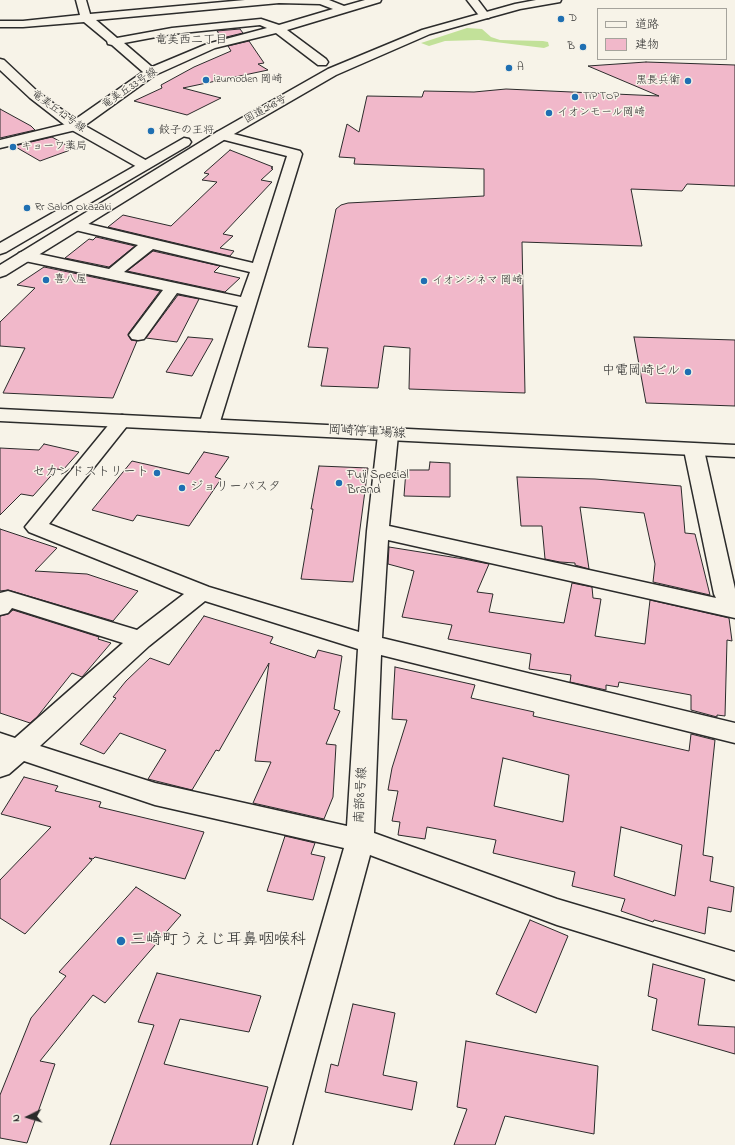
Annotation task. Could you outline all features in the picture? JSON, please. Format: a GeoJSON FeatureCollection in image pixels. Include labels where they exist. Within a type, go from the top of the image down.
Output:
{"type":"FeatureCollection","features":[{"type":"Feature","properties":{"kind":"main road"},"geometry":{"type":"LineString","coordinates":[[81,0],[80,1],[86,18],[112,42],[151,72]]}},
{"type":"Feature","properties":{"kind":"main road"},"geometry":{"type":"LineString","coordinates":[[0,24],[23,24],[232,2],[279,0],[322,0],[344,10]]}},
{"type":"Feature","properties":{"kind":"main road","name":"竜美丘33号線"},"geometry":{"type":"LineString","coordinates":[[0,144],[75,126],[151,72],[211,46],[278,29],[376,0]]}},
{"type":"Feature","properties":{"kind":"main road","name":"国道248号"},"geometry":{"type":"LineString","coordinates":[[308,70],[322,62],[423,24],[478,8],[516,0]]}},
{"type":"Feature","properties":{"kind":"main road","name":"国道248号"},"geometry":{"type":"LineString","coordinates":[[0,272],[222,135],[332,72],[478,8],[519,6],[556,0]]}},
{"type":"Feature","properties":{"kind":"main road"},"geometry":{"type":"LineString","coordinates":[[112,42],[172,31],[261,22],[278,29],[322,62]]}},
{"type":"Feature","properties":{"kind":"main road","name":"竜美丘12号線"},"geometry":{"type":"LineString","coordinates":[[0,63],[34,95],[75,126],[144,165]]}},
{"type":"Feature","properties":{"kind":"main road"},"geometry":{"type":"LineString","coordinates":[[209,425],[295,154],[222,135]]}},
{"type":"Feature","properties":{"kind":"main road"},"geometry":{"type":"LineString","coordinates":[[0,249],[192,137]]}},
{"type":"Feature","properties":{"kind":"main road"},"geometry":{"type":"LineString","coordinates":[[76,226],[258,269]]}},
{"type":"Feature","properties":{"kind":"main road"},"geometry":{"type":"LineString","coordinates":[[112,274],[149,244]]}},
{"type":"Feature","properties":{"kind":"main road"},"geometry":{"type":"LineString","coordinates":[[25,256],[248,303]]}},
{"type":"Feature","properties":{"kind":"main road"},"geometry":{"type":"LineString","coordinates":[[138,335],[173,287]]}},
{"type":"Feature","properties":{"kind":"main road","name":"岡崎停車場線"},"geometry":{"type":"LineString","coordinates":[[0,415],[735,451]]}},
{"type":"Feature","properties":{"kind":"main road"},"geometry":{"type":"LineString","coordinates":[[122,421],[36,527],[201,592],[370,644],[735,733]]}},
{"type":"Feature","properties":{"kind":"main road","name":"南部8号線"},"geometry":{"type":"LineString","coordinates":[[275,1145],[360,840],[370,644],[378,531],[388,435]]}},
{"type":"Feature","properties":{"kind":"main road"},"geometry":{"type":"LineString","coordinates":[[694,450],[725,594],[735,609]]}},
{"type":"Feature","properties":{"kind":"main road"},"geometry":{"type":"LineString","coordinates":[[378,531],[735,609]]}},
{"type":"Feature","properties":{"kind":"main road"},"geometry":{"type":"LineString","coordinates":[[0,767],[10,746],[201,592]]}},
{"type":"Feature","properties":{"kind":"main road"},"geometry":{"type":"LineString","coordinates":[[0,607],[8,599],[141,640]]}},
{"type":"Feature","properties":{"kind":"main road"},"geometry":{"type":"LineString","coordinates":[[10,746],[156,794],[360,840],[557,912],[735,966]]}},
{"type":"Feature","properties":{"kind":"green space"},"geometry":{"type":"Polygon","coordinates":[[[467,28],[482,29],[491,37],[500,40],[543,41],[548,42],[549,46],[544,48],[479,40],[445,41],[429,46],[421,43],[467,28]]]}},
{"type":"Feature","properties":{"kind":"building"},"geometry":{"type":"Polygon","coordinates":[[[240,29],[243,33],[222,38],[217,31],[240,29]]]}},
{"type":"Feature","properties":{"kind":"building"},"geometry":{"type":"Polygon","coordinates":[[[249,41],[264,63],[258,64],[268,70],[183,88],[221,98],[187,115],[134,101],[162,88],[161,85],[194,67],[231,51],[228,46],[249,41]]]}},
{"type":"Feature","properties":{"kind":"building"},"geometry":{"type":"Polygon","coordinates":[[[646,62],[735,65],[735,186],[687,184],[682,191],[631,189],[642,246],[522,242],[525,393],[409,389],[410,348],[384,346],[378,388],[321,386],[328,348],[308,347],[336,209],[341,205],[348,203],[484,196],[484,169],[354,164],[355,158],[339,157],[347,124],[359,132],[367,96],[422,97],[424,91],[474,92],[506,89],[659,96],[588,66],[646,62]]]}},
{"type":"Feature","properties":{"kind":"building"},"geometry":{"type":"Polygon","coordinates":[[[0,109],[31,126],[35,130],[0,138],[0,109]]]}},
{"type":"Feature","properties":{"kind":"building"},"geometry":{"type":"Polygon","coordinates":[[[52,137],[73,149],[40,161],[14,146],[52,137]]]}},
{"type":"Feature","properties":{"kind":"building"},"geometry":{"type":"Polygon","coordinates":[[[230,150],[273,167],[271,168],[273,169],[261,180],[272,182],[223,234],[233,236],[220,248],[234,251],[230,256],[108,227],[123,215],[171,226],[217,182],[202,180],[209,174],[204,173],[230,150]]]}},
{"type":"Feature","properties":{"kind":"building"},"geometry":{"type":"Polygon","coordinates":[[[96,237],[135,246],[109,267],[65,258],[89,239],[93,240],[96,237]]]}},
{"type":"Feature","properties":{"kind":"building"},"geometry":{"type":"Polygon","coordinates":[[[153,251],[220,266],[214,272],[240,278],[225,292],[127,271],[153,251]]]}},
{"type":"Feature","properties":{"kind":"building"},"geometry":{"type":"Polygon","coordinates":[[[44,267],[160,291],[128,334],[131,340],[137,341],[113,398],[3,393],[25,348],[0,346],[0,322],[35,288],[17,285],[44,267]]]}},
{"type":"Feature","properties":{"kind":"building"},"geometry":{"type":"Polygon","coordinates":[[[178,295],[199,299],[177,342],[146,338],[178,295]]]}},
{"type":"Feature","properties":{"kind":"building"},"geometry":{"type":"Polygon","coordinates":[[[188,337],[213,339],[192,376],[166,372],[188,337]]]}},
{"type":"Feature","properties":{"kind":"building","name":"中電岡崎ビル"},"geometry":{"type":"Polygon","coordinates":[[[634,337],[735,340],[735,406],[646,403],[634,337]]]}},
{"type":"Feature","properties":{"kind":"building"},"geometry":{"type":"Polygon","coordinates":[[[44,444],[79,452],[63,470],[57,469],[33,496],[21,494],[0,515],[0,448],[39,450],[44,444]]]}},
{"type":"Feature","properties":{"kind":"building"},"geometry":{"type":"Polygon","coordinates":[[[204,452],[229,457],[215,477],[221,479],[189,526],[137,515],[133,521],[92,510],[132,461],[189,474],[204,452]]]}},
{"type":"Feature","properties":{"kind":"building"},"geometry":{"type":"Polygon","coordinates":[[[430,462],[450,463],[450,497],[404,496],[406,470],[429,470],[430,462]]]}},
{"type":"Feature","properties":{"kind":"building"},"geometry":{"type":"Polygon","coordinates":[[[319,466],[368,468],[353,582],[301,579],[319,466]]]}},
{"type":"Feature","properties":{"kind":"building"},"geometry":{"type":"Polygon","coordinates":[[[517,477],[595,479],[681,486],[685,533],[695,534],[710,595],[653,582],[655,564],[644,513],[580,507],[589,569],[575,565],[575,563],[545,559],[542,526],[521,526],[517,477]]]}},
{"type":"Feature","properties":{"kind":"building"},"geometry":{"type":"Polygon","coordinates":[[[0,529],[57,548],[35,571],[87,574],[138,591],[113,621],[8,590],[0,591],[0,529]]]}},
{"type":"Feature","properties":{"kind":"building"},"geometry":{"type":"Polygon","coordinates":[[[389,547],[489,564],[477,592],[493,594],[489,612],[564,623],[572,583],[592,587],[593,598],[601,599],[595,636],[645,644],[650,600],[729,618],[732,641],[727,640],[725,716],[717,715],[717,717],[691,710],[691,695],[619,682],[618,687],[606,685],[606,690],[570,682],[571,675],[529,669],[531,654],[448,639],[452,625],[402,617],[414,571],[388,564],[389,547]]]}},
{"type":"Feature","properties":{"kind":"building"},"geometry":{"type":"Polygon","coordinates":[[[13,610],[99,637],[98,639],[111,643],[82,677],[72,673],[37,717],[30,723],[0,713],[0,616],[8,614],[13,610]]]}},
{"type":"Feature","properties":{"kind":"building"},"geometry":{"type":"Polygon","coordinates":[[[204,616],[273,637],[270,643],[315,658],[318,650],[342,656],[334,709],[340,711],[326,744],[336,745],[333,797],[324,819],[253,803],[271,762],[255,761],[269,663],[219,751],[216,750],[192,790],[148,779],[166,750],[120,733],[104,754],[80,744],[116,698],[113,697],[126,681],[150,658],[169,665],[204,616]]]}},
{"type":"Feature","properties":{"kind":"building"},"geometry":{"type":"Polygon","coordinates":[[[395,667],[475,685],[471,698],[534,712],[533,716],[689,751],[691,734],[715,740],[703,855],[713,857],[710,881],[734,887],[731,912],[708,907],[705,934],[654,920],[653,922],[621,911],[625,899],[572,886],[575,872],[493,853],[496,840],[427,827],[425,839],[398,835],[400,822],[392,821],[398,791],[388,790],[392,768],[407,720],[392,719],[395,667]],[[503,758],[494,806],[563,822],[569,775],[503,758]],[[621,827],[614,876],[675,896],[682,845],[621,827]]]}},
{"type":"Feature","properties":{"kind":"building"},"geometry":{"type":"Polygon","coordinates":[[[24,777],[58,786],[55,791],[101,802],[99,807],[204,832],[185,879],[95,857],[93,859],[89,858],[92,860],[25,934],[0,918],[0,880],[51,827],[1,814],[24,777]]]}},
{"type":"Feature","properties":{"kind":"building"},"geometry":{"type":"Polygon","coordinates":[[[285,836],[315,843],[311,854],[325,857],[313,900],[267,891],[285,836]]]}},
{"type":"Feature","properties":{"kind":"building"},"geometry":{"type":"Polygon","coordinates":[[[136,887],[181,915],[105,1003],[93,995],[40,1061],[55,1064],[27,1143],[0,1138],[0,1095],[31,1018],[66,976],[59,972],[136,887]]]}},
{"type":"Feature","properties":{"kind":"building"},"geometry":{"type":"Polygon","coordinates":[[[530,920],[568,936],[536,1013],[496,994],[530,920]]]}},
{"type":"Feature","properties":{"kind":"building"},"geometry":{"type":"Polygon","coordinates":[[[653,964],[705,979],[698,1025],[735,1027],[735,1054],[652,1030],[657,999],[648,996],[653,964]]]}},
{"type":"Feature","properties":{"kind":"building"},"geometry":{"type":"Polygon","coordinates":[[[157,973],[261,996],[249,1032],[180,1019],[164,1064],[268,1087],[252,1145],[110,1145],[154,1025],[138,1022],[157,973]]]}},
{"type":"Feature","properties":{"kind":"building"},"geometry":{"type":"Polygon","coordinates":[[[353,1004],[395,1013],[383,1075],[417,1082],[412,1110],[325,1092],[331,1064],[338,1066],[353,1004]]]}},
{"type":"Feature","properties":{"kind":"building"},"geometry":{"type":"Polygon","coordinates":[[[466,1041],[598,1066],[594,1134],[505,1116],[495,1145],[454,1145],[467,1109],[457,1107],[466,1041]]]}},
{"type":"Feature","properties":{"kind":"place","name":"D"},"geometry":{"type":"Point","coordinates":[561,19]}},
{"type":"Feature","properties":{"kind":"place","name":"B"},"geometry":{"type":"Point","coordinates":[583,47]}},
{"type":"Feature","properties":{"kind":"place","name":"A"},"geometry":{"type":"Point","coordinates":[509,68]}},
{"type":"Feature","properties":{"kind":"place","name":"izumoden 岡崎"},"geometry":{"type":"Point","coordinates":[206,80]}},
{"type":"Feature","properties":{"kind":"place","name":"黒長兵衛"},"geometry":{"type":"Point","coordinates":[688,81]}},
{"type":"Feature","properties":{"kind":"place","name":"TiP TOP"},"geometry":{"type":"Point","coordinates":[575,97]}},
{"type":"Feature","properties":{"kind":"place","name":"イオンモール岡崎"},"geometry":{"type":"Point","coordinates":[549,113]}},
{"type":"Feature","properties":{"kind":"place","name":"餃子の王将"},"geometry":{"type":"Point","coordinates":[151,131]}},
{"type":"Feature","properties":{"kind":"place","name":"キョーワ薬局"},"geometry":{"type":"Point","coordinates":[13,147]}},
{"type":"Feature","properties":{"kind":"place","name":"Rr Salon Okazaki"},"geometry":{"type":"Point","coordinates":[27,208]}},
{"type":"Feature","properties":{"kind":"place","name":"喜八屋"},"geometry":{"type":"Point","coordinates":[46,280]}},
{"type":"Feature","properties":{"kind":"place","name":"イオンシネマ 岡崎"},"geometry":{"type":"Point","coordinates":[424,281]}},
{"type":"Feature","properties":{"kind":"place","name":"中電岡崎ビル"},"geometry":{"type":"Point","coordinates":[688,372]}},
{"type":"Feature","properties":{"kind":"place","name":"セカンドストリート"},"geometry":{"type":"Point","coordinates":[157,473]}},
{"type":"Feature","properties":{"kind":"place","name":"Fuji Special Brand"},"geometry":{"type":"Point","coordinates":[339,483]}},
{"type":"Feature","properties":{"kind":"place","name":"ジョリーパスタ"},"geometry":{"type":"Point","coordinates":[182,488]}},
{"type":"Feature","properties":{"kind":"place","name":"三崎町うえじ耳鼻咽喉科"},"geometry":{"type":"Point","coordinates":[121,941]}},
{"type":"Feature","properties":{"kind":"district","name":"竜美西二丁目"},"geometry":{"type":"Point","coordinates":[191,41]}}]}
